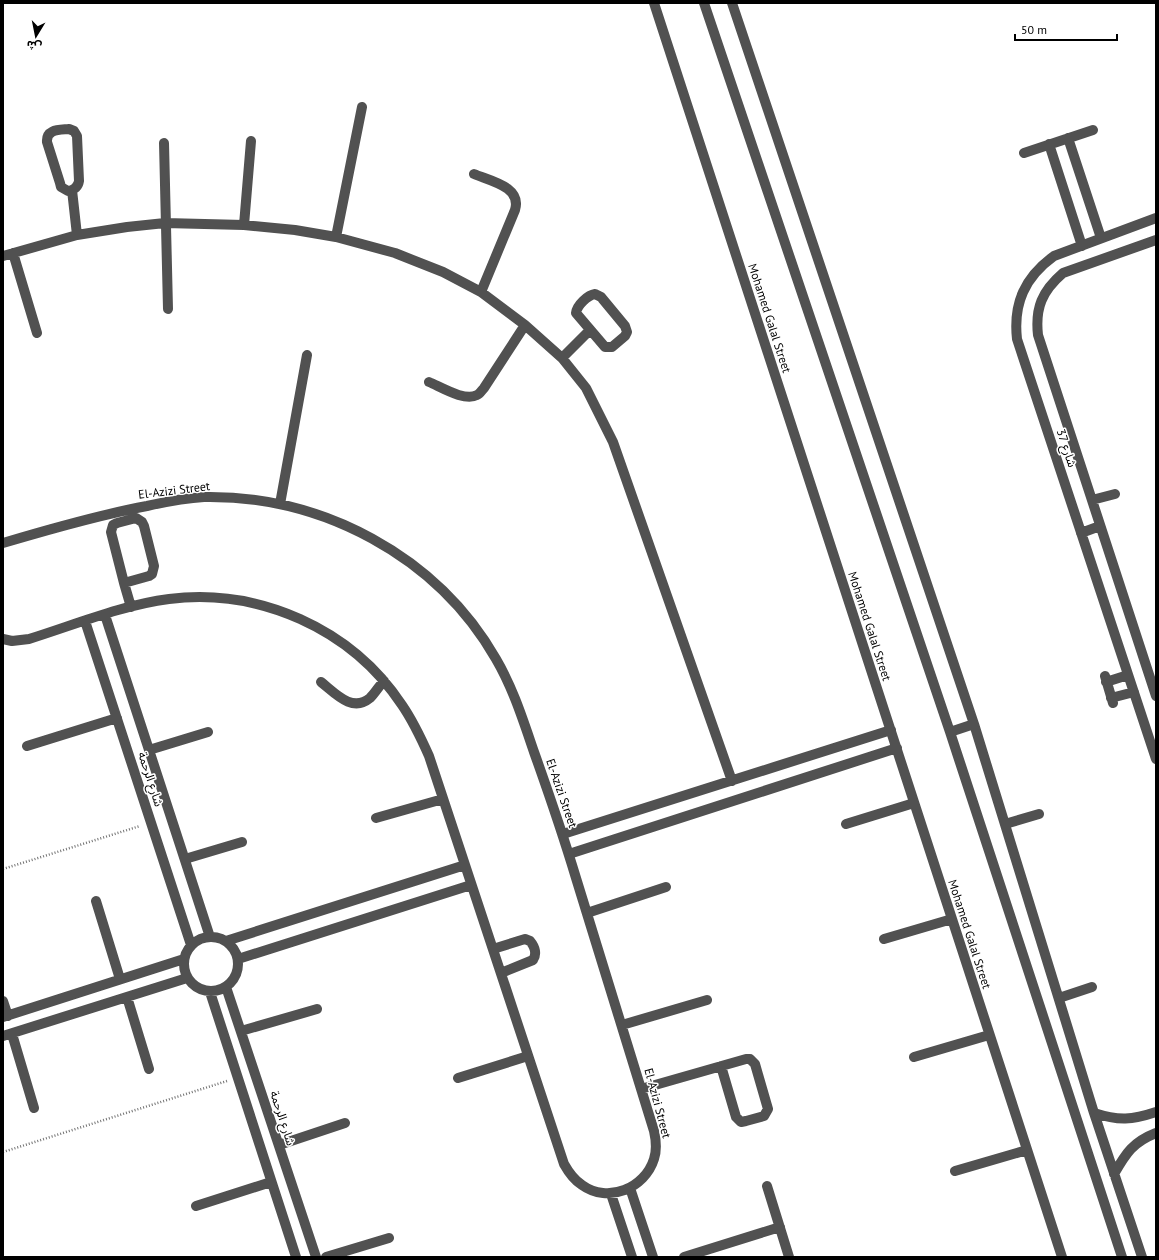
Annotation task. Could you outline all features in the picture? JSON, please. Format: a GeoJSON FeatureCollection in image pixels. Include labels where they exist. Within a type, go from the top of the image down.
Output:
{"type":"FeatureCollection","features":[{"type":"Feature","properties":{"kind":"street","name":"Mohamed Galal Street"},"geometry":{"type":"LineString","coordinates":[[654,3],[1062,1257]]}},
{"type":"Feature","properties":{"kind":"street"},"geometry":{"type":"LineString","coordinates":[[704,3],[950,732],[1122,1257]]}},
{"type":"Feature","properties":{"kind":"street"},"geometry":{"type":"LineString","coordinates":[[732,3],[974,724],[1094,1113],[1142,1257]]}},
{"type":"Feature","properties":{"kind":"street"},"geometry":{"type":"LineString","coordinates":[[336,237],[362,107]]}},
{"type":"Feature","properties":{"kind":"street"},"geometry":{"type":"LineString","coordinates":[[72,129],[76,133],[79,181],[78,185],[72,190],[64,189],[60,183],[47,142],[48,134],[51,132],[72,129]]}},
{"type":"Feature","properties":{"kind":"street"},"geometry":{"type":"LineString","coordinates":[[1024,153],[1093,130]]}},
{"type":"Feature","properties":{"kind":"street"},"geometry":{"type":"LineString","coordinates":[[1068,138],[1101,238]]}},
{"type":"Feature","properties":{"kind":"street"},"geometry":{"type":"LineString","coordinates":[[244,225],[251,141]]}},
{"type":"Feature","properties":{"kind":"street"},"geometry":{"type":"LineString","coordinates":[[164,143],[168,309]]}},
{"type":"Feature","properties":{"kind":"street"},"geometry":{"type":"LineString","coordinates":[[1049,144],[1082,246]]}},
{"type":"Feature","properties":{"kind":"street"},"geometry":{"type":"LineString","coordinates":[[474,174],[508,189],[515,195],[516,200],[515,210],[482,292]]}},
{"type":"Feature","properties":{"kind":"street"},"geometry":{"type":"LineString","coordinates":[[72,190],[77,234]]}},
{"type":"Feature","properties":{"kind":"street","name":"شارع 37"},"geometry":{"type":"LineString","coordinates":[[1156,218],[1054,256],[1036,272],[1022,292],[1017,309],[1016,328],[1017,339],[1156,759]]}},
{"type":"Feature","properties":{"kind":"street"},"geometry":{"type":"LineString","coordinates":[[3,256],[77,234],[127,227],[165,223],[244,225],[295,230],[336,237],[395,253],[443,272],[482,292],[526,325],[562,358],[586,388],[614,442],[732,781]]}},
{"type":"Feature","properties":{"kind":"street","name":"شارع 37"},"geometry":{"type":"LineString","coordinates":[[1156,240],[1063,273],[1046,290],[1041,300],[1037,323],[1038,335],[1100,526],[1152,672],[1156,696]]}},
{"type":"Feature","properties":{"kind":"street"},"geometry":{"type":"LineString","coordinates":[[13,253],[37,333]]}},
{"type":"Feature","properties":{"kind":"street"},"geometry":{"type":"LineString","coordinates":[[595,294],[602,297],[625,326],[627,332],[621,340],[612,347],[608,348],[602,345],[590,330],[577,316],[576,310],[595,294]]}},
{"type":"Feature","properties":{"kind":"street"},"geometry":{"type":"LineString","coordinates":[[429,382],[460,396],[469,397],[478,395],[526,325]]}},
{"type":"Feature","properties":{"kind":"street"},"geometry":{"type":"LineString","coordinates":[[562,358],[590,330]]}},
{"type":"Feature","properties":{"kind":"street"},"geometry":{"type":"LineString","coordinates":[[280,504],[307,355]]}},
{"type":"Feature","properties":{"kind":"street"},"geometry":{"type":"LineString","coordinates":[[1092,500],[1115,494]]}},
{"type":"Feature","properties":{"kind":"street","name":"El-Azizi Street"},"geometry":{"type":"LineString","coordinates":[[3,543],[86,519],[124,510],[210,497],[241,498],[280,504],[317,514],[346,525],[388,547],[420,570],[449,596],[469,620],[496,658],[514,693],[563,834],[654,1131],[656,1144],[655,1158],[650,1170],[641,1181],[630,1188],[611,1194],[596,1192],[583,1186],[572,1177],[564,1164],[429,756],[417,729],[402,704],[384,681],[364,660],[341,642],[316,626],[290,614],[262,605],[234,599],[205,596],[168,600],[131,607],[29,639],[12,641],[3,639]]}},
{"type":"Feature","properties":{"kind":"street"},"geometry":{"type":"LineString","coordinates":[[124,583],[149,576],[154,566],[144,526],[140,520],[136,518],[117,523],[113,525],[111,529],[124,583],[131,607]]}},
{"type":"Feature","properties":{"kind":"street"},"geometry":{"type":"LineString","coordinates":[[1081,533],[1100,526]]}},
{"type":"Feature","properties":{"kind":"street","name":"شارع الرحمة"},"geometry":{"type":"LineString","coordinates":[[105,615],[210,936]]}},
{"type":"Feature","properties":{"kind":"street","name":"شارع الرحمة"},"geometry":{"type":"LineString","coordinates":[[86,621],[191,945]]}},
{"type":"Feature","properties":{"kind":"street"},"geometry":{"type":"LineString","coordinates":[[1128,675],[1106,679],[1112,701],[1134,692]]}},
{"type":"Feature","properties":{"kind":"street"},"geometry":{"type":"LineString","coordinates":[[321,682],[349,703],[357,704],[364,702],[370,697],[384,681]]}},
{"type":"Feature","properties":{"kind":"street"},"geometry":{"type":"LineString","coordinates":[[27,746],[117,718]]}},
{"type":"Feature","properties":{"kind":"street"},"geometry":{"type":"LineString","coordinates":[[950,732],[974,724]]}},
{"type":"Feature","properties":{"kind":"street"},"geometry":{"type":"LineString","coordinates":[[563,834],[891,730]]}},
{"type":"Feature","properties":{"kind":"street"},"geometry":{"type":"LineString","coordinates":[[150,750],[208,732]]}},
{"type":"Feature","properties":{"kind":"street"},"geometry":{"type":"LineString","coordinates":[[569,854],[896,748]]}},
{"type":"Feature","properties":{"kind":"street"},"geometry":{"type":"LineString","coordinates":[[376,818],[443,798]]}},
{"type":"Feature","properties":{"kind":"street"},"geometry":{"type":"LineString","coordinates":[[846,824],[914,803]]}},
{"type":"Feature","properties":{"kind":"street"},"geometry":{"type":"LineString","coordinates":[[1005,824],[1039,814]]}},
{"type":"Feature","properties":{"kind":"street"},"geometry":{"type":"LineString","coordinates":[[185,859],[242,842]]}},
{"type":"Feature","properties":{"kind":"street"},"geometry":{"type":"LineString","coordinates":[[226,941],[465,865]]}},
{"type":"Feature","properties":{"kind":"street"},"geometry":{"type":"LineString","coordinates":[[238,959],[471,885]]}},
{"type":"Feature","properties":{"kind":"street"},"geometry":{"type":"LineString","coordinates":[[587,912],[666,887]]}},
{"type":"Feature","properties":{"kind":"street"},"geometry":{"type":"LineString","coordinates":[[96,901],[120,980]]}},
{"type":"Feature","properties":{"kind":"street"},"geometry":{"type":"LineString","coordinates":[[884,939],[952,919]]}},
{"type":"Feature","properties":{"kind":"street"},"geometry":{"type":"LineString","coordinates":[[210,936],[226,941],[232,946],[238,959],[239,967],[237,975],[226,987],[210,992],[201,990],[193,985],[187,978],[184,969],[184,959],[191,945],[210,936]]}},
{"type":"Feature","properties":{"kind":"street"},"geometry":{"type":"LineString","coordinates":[[493,949],[524,939],[530,941],[535,952],[532,960],[501,973]]}},
{"type":"Feature","properties":{"kind":"street"},"geometry":{"type":"LineString","coordinates":[[3,1001],[5,1017],[184,959]]}},
{"type":"Feature","properties":{"kind":"street"},"geometry":{"type":"LineString","coordinates":[[34,1108],[8,1035],[187,978]]}},
{"type":"Feature","properties":{"kind":"street","name":"شارع الرحمة"},"geometry":{"type":"LineString","coordinates":[[226,987],[316,1257]]}},
{"type":"Feature","properties":{"kind":"street"},"geometry":{"type":"LineString","coordinates":[[1059,998],[1092,987]]}},
{"type":"Feature","properties":{"kind":"street"},"geometry":{"type":"LineString","coordinates":[[210,992],[296,1257]]}},
{"type":"Feature","properties":{"kind":"street"},"geometry":{"type":"LineString","coordinates":[[127,997],[149,1069]]}},
{"type":"Feature","properties":{"kind":"street"},"geometry":{"type":"LineString","coordinates":[[622,1025],[707,1000]]}},
{"type":"Feature","properties":{"kind":"street"},"geometry":{"type":"LineString","coordinates":[[241,1032],[317,1009]]}},
{"type":"Feature","properties":{"kind":"street"},"geometry":{"type":"LineString","coordinates":[[914,1057],[989,1035]]}},
{"type":"Feature","properties":{"kind":"street"},"geometry":{"type":"LineString","coordinates":[[458,1078],[528,1056]]}},
{"type":"Feature","properties":{"kind":"street"},"geometry":{"type":"LineString","coordinates":[[641,1089],[720,1066],[746,1059],[753,1061],[755,1064],[768,1105],[767,1113],[764,1116],[741,1122],[738,1120],[720,1066]]}},
{"type":"Feature","properties":{"kind":"street"},"geometry":{"type":"LineString","coordinates":[[1094,1113],[1109,1118],[1124,1120],[1140,1118],[1156,1112]]}},
{"type":"Feature","properties":{"kind":"street"},"geometry":{"type":"LineString","coordinates":[[279,1145],[345,1123]]}},
{"type":"Feature","properties":{"kind":"street"},"geometry":{"type":"LineString","coordinates":[[1114,1174],[1130,1149],[1142,1139],[1156,1133]]}},
{"type":"Feature","properties":{"kind":"street"},"geometry":{"type":"LineString","coordinates":[[955,1171],[1027,1150]]}},
{"type":"Feature","properties":{"kind":"street"},"geometry":{"type":"LineString","coordinates":[[196,1206],[271,1182]]}},
{"type":"Feature","properties":{"kind":"street"},"geometry":{"type":"LineString","coordinates":[[767,1186],[789,1257]]}},
{"type":"Feature","properties":{"kind":"street"},"geometry":{"type":"LineString","coordinates":[[630,1188],[653,1257]]}},
{"type":"Feature","properties":{"kind":"street"},"geometry":{"type":"LineString","coordinates":[[611,1194],[632,1257]]}},
{"type":"Feature","properties":{"kind":"street"},"geometry":{"type":"LineString","coordinates":[[684,1257],[780,1227]]}},
{"type":"Feature","properties":{"kind":"street"},"geometry":{"type":"LineString","coordinates":[[326,1257],[389,1238]]}},
{"type":"Feature","properties":{"kind":"path"},"geometry":{"type":"LineString","coordinates":[[3,869],[151,823]]}},
{"type":"Feature","properties":{"kind":"path"},"geometry":{"type":"LineString","coordinates":[[3,1152],[237,1078]]}}]}
